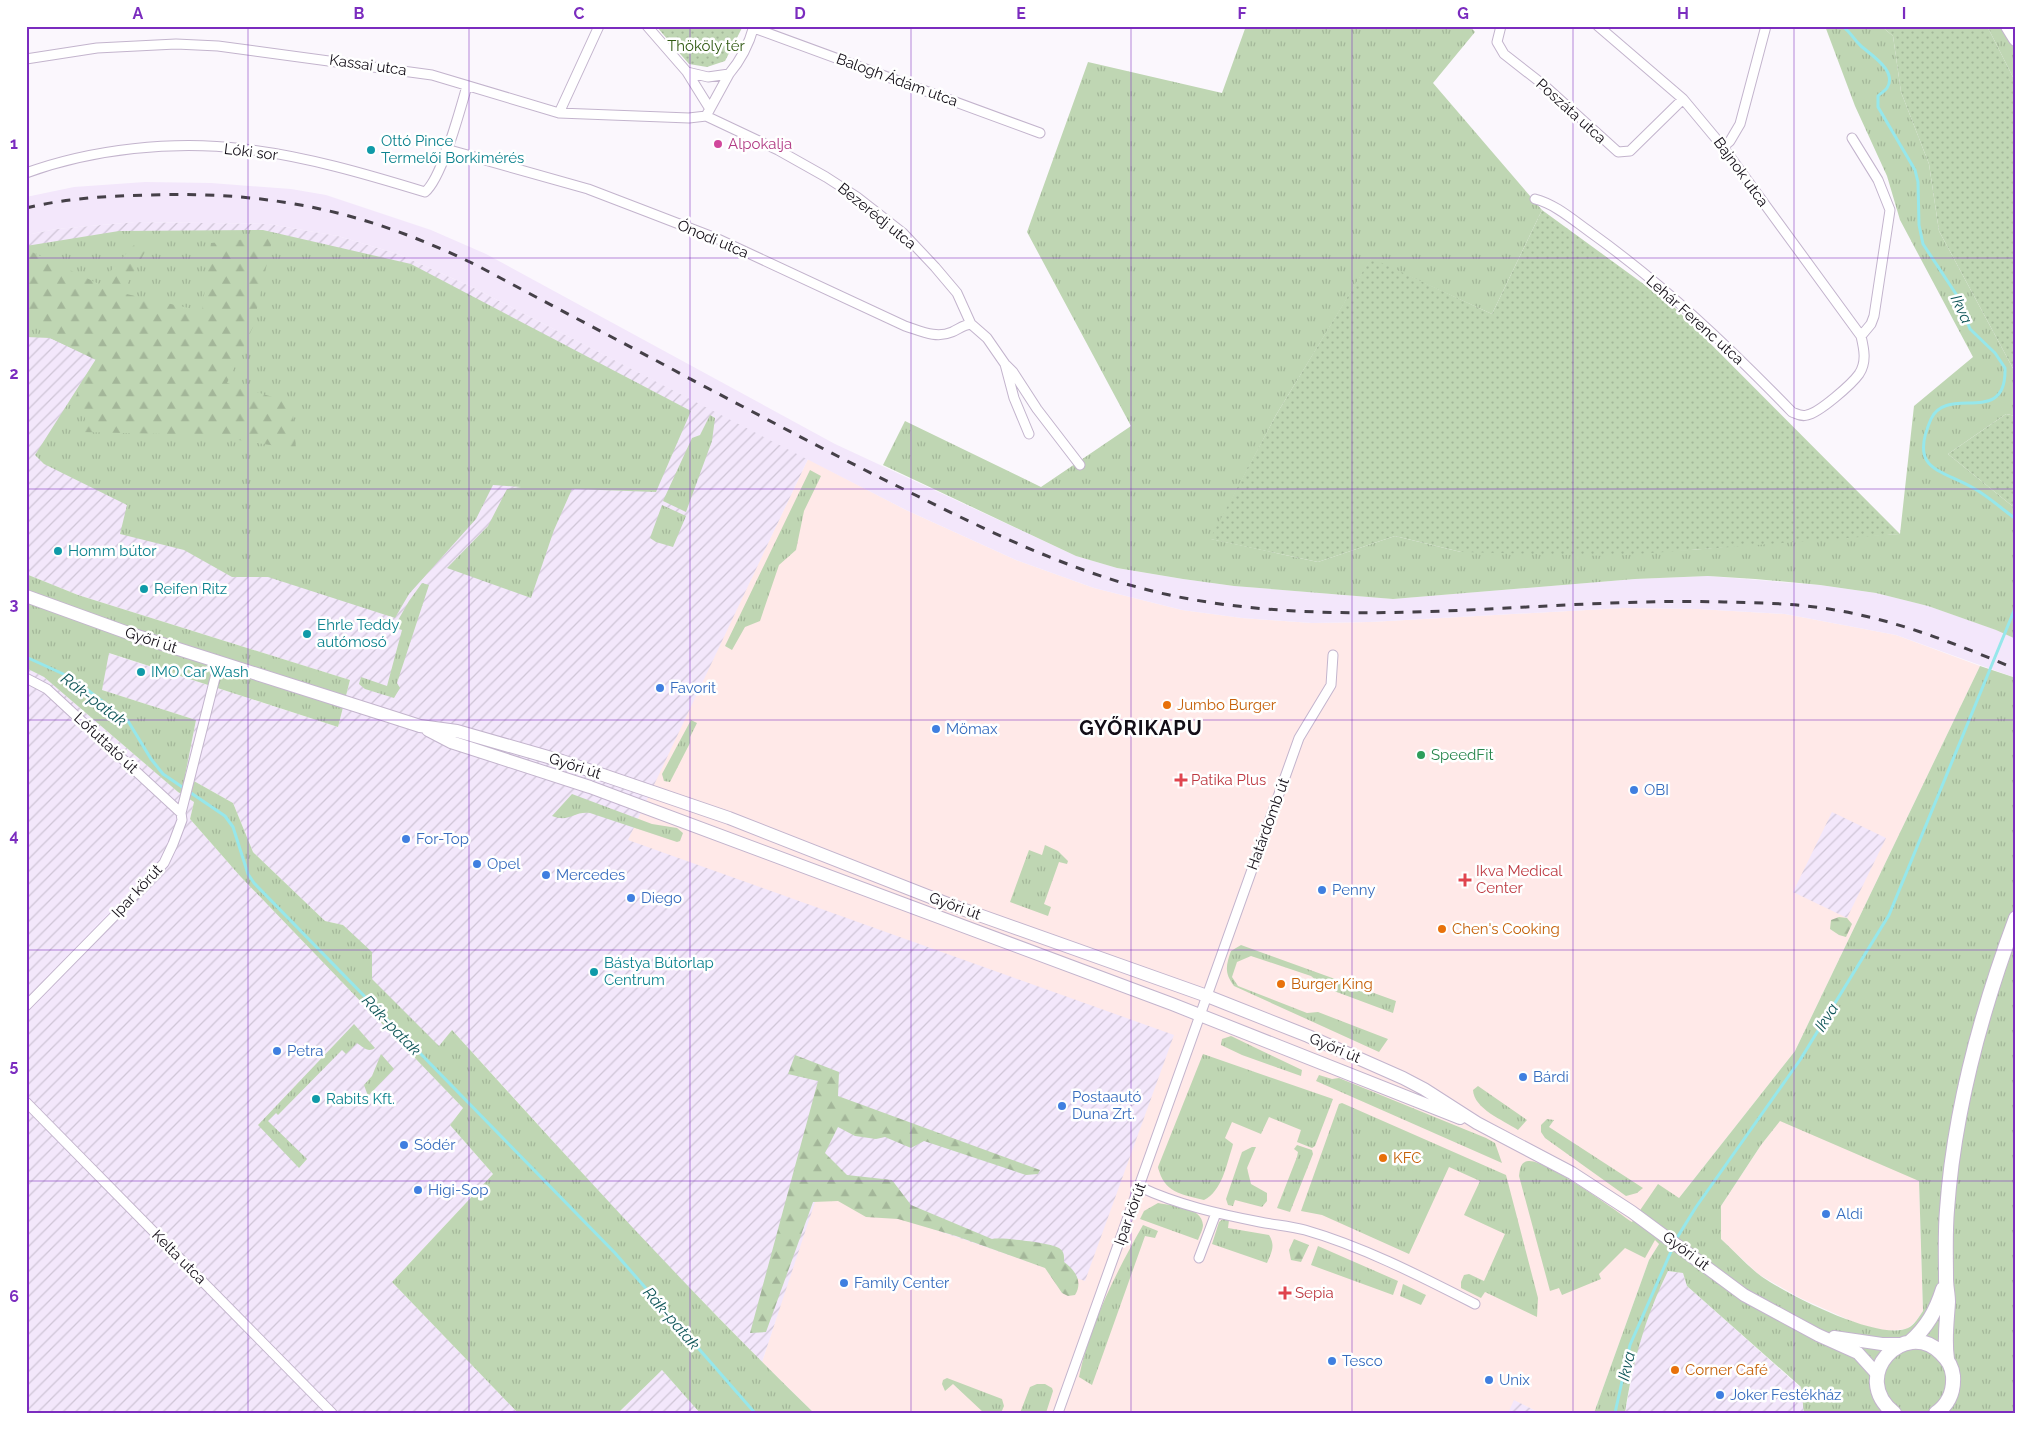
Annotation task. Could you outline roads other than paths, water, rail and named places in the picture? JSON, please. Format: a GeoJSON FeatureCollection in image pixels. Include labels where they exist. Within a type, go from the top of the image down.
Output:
{"type":"FeatureCollection","features":[{"type":"Feature","properties":{"kind":"main road"},"geometry":{"type":"LineString","coordinates":[[2008,26],[2016,39]]}},
{"type":"Feature","properties":{"kind":"main road","name":"Győri út"},"geometry":{"type":"LineString","coordinates":[[26,596],[131,634],[420,726],[452,742],[598,790],[1200,1015],[1444,1113],[1477,1123]]}},
{"type":"Feature","properties":{"kind":"main road","name":"Győri út"},"geometry":{"type":"LineString","coordinates":[[420,726],[456,731],[562,761],[729,818],[948,904],[1207,996],[1308,1036],[1403,1078],[1424,1089],[1477,1123],[1572,1173],[1660,1232],[1744,1294],[1818,1334],[1858,1353],[1877,1374]]}},
{"type":"Feature","properties":{"kind":"main road"},"geometry":{"type":"LineString","coordinates":[[1947,1359],[1945,1342],[1948,1300],[1946,1281],[1947,1212],[1956,1132],[1970,1063],[1989,997],[2016,918]]}},
{"type":"Feature","properties":{"kind":"main road"},"geometry":{"type":"LineString","coordinates":[[1894,1413],[1888,1408],[1878,1392],[1877,1374],[1883,1359],[1890,1351],[1907,1343],[1923,1330],[1932,1318],[1946,1281]]}},
{"type":"Feature","properties":{"kind":"main road","name":"Győri út"},"geometry":{"type":"LineString","coordinates":[[1818,1334],[1882,1344],[1907,1343]]}},
{"type":"Feature","properties":{"kind":"main road"},"geometry":{"type":"LineString","coordinates":[[1907,1343],[1929,1345],[1938,1350],[1947,1359],[1952,1369],[1953,1382],[1947,1407],[1936,1413]]}},
{"type":"Feature","properties":{"kind":"street"},"geometry":{"type":"LineString","coordinates":[[560,113],[599,26]]}},
{"type":"Feature","properties":{"kind":"street"},"geometry":{"type":"LineString","coordinates":[[647,26],[687,72],[708,112]]}},
{"type":"Feature","properties":{"kind":"street","name":"Poszáta utca"},"geometry":{"type":"LineString","coordinates":[[1501,26],[1496,42],[1504,54],[1545,86],[1618,152],[1630,151],[1683,99]]}},
{"type":"Feature","properties":{"kind":"street","name":"Bajnok utca"},"geometry":{"type":"LineString","coordinates":[[1598,26],[1683,99],[1723,147],[1861,336],[1866,356],[1859,374],[1848,385]]}},
{"type":"Feature","properties":{"kind":"street"},"geometry":{"type":"LineString","coordinates":[[1723,147],[1730,141],[1740,124],[1766,26]]}},
{"type":"Feature","properties":{"kind":"street"},"geometry":{"type":"LineString","coordinates":[[708,112],[748,45],[754,27]]}},
{"type":"Feature","properties":{"kind":"street","name":"Balogh Ádám utca"},"geometry":{"type":"LineString","coordinates":[[754,27],[1040,133]]}},
{"type":"Feature","properties":{"kind":"street","name":"Kassai utca"},"geometry":{"type":"LineString","coordinates":[[26,59],[97,48],[176,44],[218,46],[432,75],[560,113],[689,118],[708,112]]}},
{"type":"Feature","properties":{"kind":"street"},"geometry":{"type":"LineString","coordinates":[[687,72],[708,77],[729,74]]}},
{"type":"Feature","properties":{"kind":"street"},"geometry":{"type":"LineString","coordinates":[[446,149],[467,86]]}},
{"type":"Feature","properties":{"kind":"street","name":"Bezerédj utca"},"geometry":{"type":"LineString","coordinates":[[708,112],[826,177],[857,197],[903,233],[936,267],[957,293],[971,324],[987,338],[1013,372],[1037,409],[1080,465]]}},
{"type":"Feature","properties":{"kind":"street"},"geometry":{"type":"LineString","coordinates":[[1852,138],[1878,180],[1890,210],[1874,316],[1871,324],[1861,336]]}},
{"type":"Feature","properties":{"kind":"street","name":"Lóki sor"},"geometry":{"type":"LineString","coordinates":[[26,173],[58,161],[125,150],[178,146],[234,148],[303,160],[425,192],[435,176],[446,149]]}},
{"type":"Feature","properties":{"kind":"street","name":"Ónodi utca"},"geometry":{"type":"LineString","coordinates":[[446,149],[588,189],[718,239],[889,319],[935,336],[952,332],[962,326],[971,324]]}},
{"type":"Feature","properties":{"kind":"street","name":"Lehár Ferenc utca"},"geometry":{"type":"LineString","coordinates":[[1535,199],[1547,203],[1571,218],[1607,244],[1676,300],[1792,412],[1804,416],[1811,414],[1848,385]]}},
{"type":"Feature","properties":{"kind":"street","name":"Bezerédj utca"},"geometry":{"type":"LineString","coordinates":[[1005,364],[1014,398],[1029,434]]}},
{"type":"Feature","properties":{"kind":"street","name":"Határdomb út"},"geometry":{"type":"LineString","coordinates":[[1200,1015],[1299,738],[1331,685],[1333,655]]}},
{"type":"Feature","properties":{"kind":"street","name":"Ipar körút"},"geometry":{"type":"LineString","coordinates":[[26,1006],[130,901],[164,863],[182,820],[182,813],[219,662]]}},
{"type":"Feature","properties":{"kind":"street","name":"Lófuttató út"},"geometry":{"type":"LineString","coordinates":[[26,678],[47,689],[182,813]]}},
{"type":"Feature","properties":{"kind":"street","name":"Ipar körút"},"geometry":{"type":"LineString","coordinates":[[1058,1413],[1200,1015]]}},
{"type":"Feature","properties":{"kind":"street","name":"Kelta utca"},"geometry":{"type":"LineString","coordinates":[[26,1102],[332,1413]]}},
{"type":"Feature","properties":{"kind":"street"},"geometry":{"type":"LineString","coordinates":[[1140,1187],[1156,1195],[1216,1213],[1292,1227],[1333,1239],[1397,1266],[1475,1304]]}},
{"type":"Feature","properties":{"kind":"street"},"geometry":{"type":"LineString","coordinates":[[1199,1258],[1216,1213]]}},
{"type":"Feature","properties":{"kind":"waterway","name":"Ikva"},"geometry":{"type":"LineString","coordinates":[[1842,26],[1882,64],[1889,76],[1886,89],[1878,96],[1878,107],[1915,170],[1918,182],[1919,225],[1923,244],[1956,294],[1970,329],[1995,353],[2005,368],[2003,386],[1997,396],[1987,401],[1962,403],[1939,409],[1931,419],[1925,436],[1923,449],[1926,459],[1940,472],[1980,492],[2016,519]]}},
{"type":"Feature","properties":{"kind":"waterway","name":"Ikva"},"geometry":{"type":"LineString","coordinates":[[1675,1241],[1696,1207],[1800,1060],[1889,915],[2016,606]]}},
{"type":"Feature","properties":{"kind":"waterway","name":"Rák-patak"},"geometry":{"type":"LineString","coordinates":[[26,657],[72,678],[128,721],[151,759],[163,774],[225,816],[233,827],[248,874],[254,883],[615,1253],[755,1413]]}},
{"type":"Feature","properties":{"kind":"waterway","name":"Ikva"},"geometry":{"type":"LineString","coordinates":[[1615,1413],[1630,1345],[1673,1247]]}},
{"type":"Feature","properties":{"kind":"railway"},"geometry":{"type":"LineString","coordinates":[[26,208],[88,198],[119,196],[195,195],[238,197],[320,209],[360,219],[399,232],[480,267],[818,446],[964,519],[1077,568],[1155,592],[1195,600],[1261,608],[1327,612],[1393,612],[1658,602],[1798,605],[1847,612],[1896,624],[2016,669]]}},
{"type":"Feature","properties":{"kind":"place","name":"Alpokalja"},"geometry":{"type":"Point","coordinates":[718,144]}},
{"type":"Feature","properties":{"kind":"place","name":"Ottó Pince Termelői Borkimérés"},"geometry":{"type":"Point","coordinates":[371,150]}},
{"type":"Feature","properties":{"kind":"place","name":"Homm bútor"},"geometry":{"type":"Point","coordinates":[58,551]}},
{"type":"Feature","properties":{"kind":"place","name":"Reifen Ritz"},"geometry":{"type":"Point","coordinates":[144,589]}},
{"type":"Feature","properties":{"kind":"place","name":"Ehrle Teddy autómosó"},"geometry":{"type":"Point","coordinates":[307,634]}},
{"type":"Feature","properties":{"kind":"place","name":"IMO Car Wash"},"geometry":{"type":"Point","coordinates":[141,672]}},
{"type":"Feature","properties":{"kind":"place","name":"Favorit"},"geometry":{"type":"Point","coordinates":[660,688]}},
{"type":"Feature","properties":{"kind":"place","name":"Jumbo Burger"},"geometry":{"type":"Point","coordinates":[1167,705]}},
{"type":"Feature","properties":{"kind":"place","name":"Mömax"},"geometry":{"type":"Point","coordinates":[936,729]}},
{"type":"Feature","properties":{"kind":"place","name":"SpeedFit"},"geometry":{"type":"Point","coordinates":[1421,755]}},
{"type":"Feature","properties":{"kind":"place","name":"Patika Plus"},"geometry":{"type":"Point","coordinates":[1181,780]}},
{"type":"Feature","properties":{"kind":"place","name":"OBI"},"geometry":{"type":"Point","coordinates":[1634,790]}},
{"type":"Feature","properties":{"kind":"place","name":"For-Top"},"geometry":{"type":"Point","coordinates":[406,839]}},
{"type":"Feature","properties":{"kind":"place","name":"Opel"},"geometry":{"type":"Point","coordinates":[477,864]}},
{"type":"Feature","properties":{"kind":"place","name":"Mercedes"},"geometry":{"type":"Point","coordinates":[546,875]}},
{"type":"Feature","properties":{"kind":"place","name":"Ikva Medical Center"},"geometry":{"type":"Point","coordinates":[1465,880]}},
{"type":"Feature","properties":{"kind":"place","name":"Penny"},"geometry":{"type":"Point","coordinates":[1322,890]}},
{"type":"Feature","properties":{"kind":"place","name":"Diego"},"geometry":{"type":"Point","coordinates":[631,898]}},
{"type":"Feature","properties":{"kind":"place","name":"Chen's Cooking"},"geometry":{"type":"Point","coordinates":[1442,929]}},
{"type":"Feature","properties":{"kind":"place","name":"Bástya Bútorlap Centrum"},"geometry":{"type":"Point","coordinates":[594,972]}},
{"type":"Feature","properties":{"kind":"place","name":"Burger King"},"geometry":{"type":"Point","coordinates":[1281,984]}},
{"type":"Feature","properties":{"kind":"place","name":"Petra"},"geometry":{"type":"Point","coordinates":[277,1051]}},
{"type":"Feature","properties":{"kind":"place","name":"Bárdi"},"geometry":{"type":"Point","coordinates":[1523,1077]}},
{"type":"Feature","properties":{"kind":"place","name":"Rabits Kft."},"geometry":{"type":"Point","coordinates":[316,1099]}},
{"type":"Feature","properties":{"kind":"place","name":"Postaautó Duna Zrt."},"geometry":{"type":"Point","coordinates":[1062,1106]}},
{"type":"Feature","properties":{"kind":"place","name":"Sódér"},"geometry":{"type":"Point","coordinates":[404,1145]}},
{"type":"Feature","properties":{"kind":"place","name":"KFC"},"geometry":{"type":"Point","coordinates":[1383,1158]}},
{"type":"Feature","properties":{"kind":"place","name":"Higi-Sop"},"geometry":{"type":"Point","coordinates":[418,1190]}},
{"type":"Feature","properties":{"kind":"place","name":"Aldi"},"geometry":{"type":"Point","coordinates":[1826,1214]}},
{"type":"Feature","properties":{"kind":"place","name":"Family Center"},"geometry":{"type":"Point","coordinates":[844,1283]}},
{"type":"Feature","properties":{"kind":"place","name":"Sepia"},"geometry":{"type":"Point","coordinates":[1285,1293]}},
{"type":"Feature","properties":{"kind":"place","name":"Tesco"},"geometry":{"type":"Point","coordinates":[1332,1361]}},
{"type":"Feature","properties":{"kind":"place","name":"Corner Café"},"geometry":{"type":"Point","coordinates":[1675,1370]}},
{"type":"Feature","properties":{"kind":"place","name":"Unix"},"geometry":{"type":"Point","coordinates":[1489,1380]}},
{"type":"Feature","properties":{"kind":"place","name":"Joker Festékház"},"geometry":{"type":"Point","coordinates":[1720,1395]}},
{"type":"Feature","properties":{"kind":"district","name":"GYŐRIKAPU"},"geometry":{"type":"Point","coordinates":[1141,728]}},
{"type":"Feature","properties":{"kind":"park label","name":"Thököly tér"},"geometry":{"type":"Point","coordinates":[706,46]}}]}
